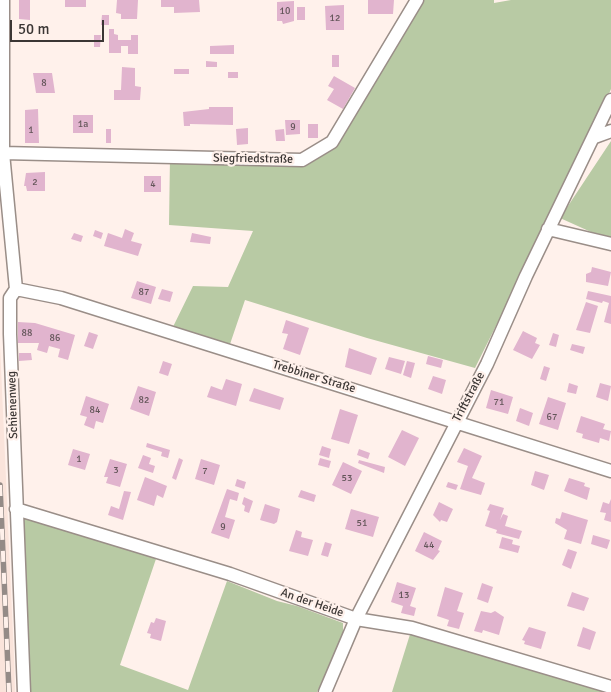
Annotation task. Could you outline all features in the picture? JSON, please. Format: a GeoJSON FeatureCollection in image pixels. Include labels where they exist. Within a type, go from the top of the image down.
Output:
{"type":"FeatureCollection","features":[{"type":"Feature","properties":{"kind":"street","name":"Schienenweg"},"geometry":{"type":"LineString","coordinates":[[3,0],[3,154],[16,289],[10,298],[24,692]]}},
{"type":"Feature","properties":{"kind":"street","name":"Siegfriedstraße"},"geometry":{"type":"LineString","coordinates":[[3,154],[302,160],[332,142],[417,0]]}},
{"type":"Feature","properties":{"kind":"street","name":"Triftstraße"},"geometry":{"type":"LineString","coordinates":[[325,692],[356,619],[487,364],[548,229],[611,100]]}},
{"type":"Feature","properties":{"kind":"street"},"geometry":{"type":"LineString","coordinates":[[594,137],[611,131]]}},
{"type":"Feature","properties":{"kind":"street"},"geometry":{"type":"LineString","coordinates":[[548,229],[611,244]]}},
{"type":"Feature","properties":{"kind":"street","name":"Trebbiner Straße"},"geometry":{"type":"LineString","coordinates":[[16,289],[61,298],[611,471]]}},
{"type":"Feature","properties":{"kind":"street","name":"An der Heide"},"geometry":{"type":"LineString","coordinates":[[16,509],[230,574],[356,619],[412,628],[611,687]]}},
{"type":"Feature","properties":{"kind":"shaded area"},"geometry":{"type":"Polygon","coordinates":[[[0,345],[14,657],[15,692],[0,692],[0,345]]]}},
{"type":"Feature","properties":{"kind":"green space"},"geometry":{"type":"Polygon","coordinates":[[[417,0],[494,0],[494,3],[511,0],[611,0],[611,89],[592,133],[475,368],[367,338],[245,300],[228,350],[170,333],[193,286],[228,287],[253,231],[169,225],[170,157],[302,160],[332,142],[417,0]]]}},
{"type":"Feature","properties":{"kind":"green space"},"geometry":{"type":"Polygon","coordinates":[[[611,141],[611,241],[560,218],[611,141]]]}},
{"type":"Feature","properties":{"kind":"green space"},"geometry":{"type":"Polygon","coordinates":[[[16,509],[158,553],[120,665],[188,690],[227,581],[277,601],[297,606],[343,623],[343,636],[317,692],[21,692],[16,509]]]}},
{"type":"Feature","properties":{"kind":"green space"},"geometry":{"type":"Polygon","coordinates":[[[412,628],[611,692],[392,692],[412,628]]]}},
{"type":"Feature","properties":{"kind":"building"},"geometry":{"type":"Polygon","coordinates":[[[19,0],[30,0],[30,20],[19,19],[19,0]]]}},
{"type":"Feature","properties":{"kind":"building"},"geometry":{"type":"Polygon","coordinates":[[[65,0],[86,0],[86,7],[65,7],[65,0]]]}},
{"type":"Feature","properties":{"kind":"building"},"geometry":{"type":"Polygon","coordinates":[[[117,0],[138,0],[137,19],[121,19],[121,14],[116,13],[117,0]]]}},
{"type":"Feature","properties":{"kind":"building"},"geometry":{"type":"Polygon","coordinates":[[[161,0],[199,0],[200,12],[174,13],[174,7],[161,7],[161,0]]]}},
{"type":"Feature","properties":{"kind":"building"},"geometry":{"type":"Polygon","coordinates":[[[368,0],[394,0],[393,14],[368,14],[368,0]]]}},
{"type":"Feature","properties":{"kind":"building"},"geometry":{"type":"Polygon","coordinates":[[[294,1],[294,21],[283,24],[282,21],[277,21],[277,2],[294,1]]]}},
{"type":"Feature","properties":{"kind":"building"},"geometry":{"type":"Polygon","coordinates":[[[344,5],[344,30],[326,30],[325,6],[344,5]]]}},
{"type":"Feature","properties":{"kind":"building"},"geometry":{"type":"Polygon","coordinates":[[[297,7],[305,7],[305,20],[297,20],[297,7]]]}},
{"type":"Feature","properties":{"kind":"building"},"geometry":{"type":"Polygon","coordinates":[[[102,15],[109,15],[109,25],[101,25],[102,15]]]}},
{"type":"Feature","properties":{"kind":"building"},"geometry":{"type":"Polygon","coordinates":[[[109,29],[114,29],[114,34],[118,35],[118,40],[131,40],[131,35],[138,35],[138,54],[128,54],[128,46],[121,46],[121,53],[109,53],[109,29]]]}},
{"type":"Feature","properties":{"kind":"building"},"geometry":{"type":"Polygon","coordinates":[[[94,35],[101,35],[100,47],[94,47],[94,35]]]}},
{"type":"Feature","properties":{"kind":"building"},"geometry":{"type":"Polygon","coordinates":[[[234,45],[234,54],[210,54],[210,46],[234,45]]]}},
{"type":"Feature","properties":{"kind":"building"},"geometry":{"type":"Polygon","coordinates":[[[332,55],[339,55],[339,67],[332,67],[332,55]]]}},
{"type":"Feature","properties":{"kind":"building"},"geometry":{"type":"Polygon","coordinates":[[[206,61],[217,62],[217,67],[206,67],[206,61]]]}},
{"type":"Feature","properties":{"kind":"building"},"geometry":{"type":"Polygon","coordinates":[[[122,67],[135,68],[135,86],[141,87],[140,100],[114,100],[114,90],[121,90],[122,67]]]}},
{"type":"Feature","properties":{"kind":"building"},"geometry":{"type":"Polygon","coordinates":[[[174,69],[189,69],[189,74],[174,74],[174,69]]]}},
{"type":"Feature","properties":{"kind":"building"},"geometry":{"type":"Polygon","coordinates":[[[228,72],[238,72],[238,78],[228,78],[228,72]]]}},
{"type":"Feature","properties":{"kind":"building"},"geometry":{"type":"Polygon","coordinates":[[[33,73],[52,73],[55,93],[36,93],[33,73]]]}},
{"type":"Feature","properties":{"kind":"building"},"geometry":{"type":"Polygon","coordinates":[[[334,76],[355,88],[343,109],[327,100],[334,89],[328,86],[334,76]]]}},
{"type":"Feature","properties":{"kind":"building"},"geometry":{"type":"Polygon","coordinates":[[[209,107],[233,107],[233,125],[190,124],[190,126],[184,126],[183,112],[209,109],[209,107]]]}},
{"type":"Feature","properties":{"kind":"building"},"geometry":{"type":"Polygon","coordinates":[[[38,109],[39,143],[25,143],[25,110],[38,109]]]}},
{"type":"Feature","properties":{"kind":"building"},"geometry":{"type":"Polygon","coordinates":[[[73,115],[93,115],[93,133],[73,133],[73,115]]]}},
{"type":"Feature","properties":{"kind":"building"},"geometry":{"type":"Polygon","coordinates":[[[285,120],[300,120],[300,134],[286,135],[285,120]]]}},
{"type":"Feature","properties":{"kind":"building"},"geometry":{"type":"Polygon","coordinates":[[[308,124],[318,124],[318,138],[308,138],[308,124]]]}},
{"type":"Feature","properties":{"kind":"building"},"geometry":{"type":"Polygon","coordinates":[[[248,128],[248,144],[237,145],[236,129],[248,128]]]}},
{"type":"Feature","properties":{"kind":"building"},"geometry":{"type":"Polygon","coordinates":[[[106,129],[111,129],[111,143],[106,143],[106,129]]]}},
{"type":"Feature","properties":{"kind":"building"},"geometry":{"type":"Polygon","coordinates":[[[284,129],[285,141],[276,141],[275,130],[284,129]]]}},
{"type":"Feature","properties":{"kind":"building"},"geometry":{"type":"Polygon","coordinates":[[[45,172],[45,191],[27,191],[26,186],[24,186],[26,173],[45,172]]]}},
{"type":"Feature","properties":{"kind":"building"},"geometry":{"type":"Polygon","coordinates":[[[144,176],[161,176],[161,192],[144,192],[144,176]]]}},
{"type":"Feature","properties":{"kind":"building"},"geometry":{"type":"Polygon","coordinates":[[[125,229],[134,233],[131,241],[142,244],[138,256],[104,246],[108,233],[122,238],[125,229]]]}},
{"type":"Feature","properties":{"kind":"building"},"geometry":{"type":"Polygon","coordinates":[[[95,230],[103,233],[101,239],[93,236],[95,230]]]}},
{"type":"Feature","properties":{"kind":"building"},"geometry":{"type":"Polygon","coordinates":[[[74,233],[83,236],[81,242],[71,239],[74,233]]]}},
{"type":"Feature","properties":{"kind":"building"},"geometry":{"type":"Polygon","coordinates":[[[192,233],[211,237],[210,244],[190,242],[192,233]]]}},
{"type":"Feature","properties":{"kind":"building"},"geometry":{"type":"Polygon","coordinates":[[[592,267],[611,272],[608,286],[586,282],[586,274],[591,272],[592,267]]]}},
{"type":"Feature","properties":{"kind":"building"},"geometry":{"type":"Polygon","coordinates":[[[137,281],[156,287],[151,304],[131,298],[137,281]]]}},
{"type":"Feature","properties":{"kind":"building"},"geometry":{"type":"Polygon","coordinates":[[[162,289],[173,292],[170,302],[158,299],[162,289]]]}},
{"type":"Feature","properties":{"kind":"building"},"geometry":{"type":"Polygon","coordinates":[[[588,291],[611,296],[611,324],[604,322],[609,303],[586,299],[588,291]]]}},
{"type":"Feature","properties":{"kind":"building"},"geometry":{"type":"Polygon","coordinates":[[[586,302],[598,306],[590,333],[576,330],[586,302]]]}},
{"type":"Feature","properties":{"kind":"building"},"geometry":{"type":"Polygon","coordinates":[[[286,320],[309,328],[300,355],[283,349],[288,334],[282,333],[286,320]]]}},
{"type":"Feature","properties":{"kind":"building"},"geometry":{"type":"Polygon","coordinates":[[[18,322],[35,323],[75,335],[68,360],[58,357],[60,349],[49,346],[47,353],[37,350],[39,343],[18,343],[18,322]]]}},
{"type":"Feature","properties":{"kind":"building"},"geometry":{"type":"Polygon","coordinates":[[[523,331],[537,338],[535,343],[540,345],[532,359],[513,350],[523,331]]]}},
{"type":"Feature","properties":{"kind":"building"},"geometry":{"type":"Polygon","coordinates":[[[89,332],[98,335],[93,349],[84,346],[89,332]]]}},
{"type":"Feature","properties":{"kind":"building"},"geometry":{"type":"Polygon","coordinates":[[[553,333],[559,335],[556,347],[549,345],[553,333]]]}},
{"type":"Feature","properties":{"kind":"building"},"geometry":{"type":"Polygon","coordinates":[[[572,344],[585,347],[583,354],[570,350],[572,344]]]}},
{"type":"Feature","properties":{"kind":"building"},"geometry":{"type":"Polygon","coordinates":[[[349,348],[377,358],[371,375],[345,367],[349,348]]]}},
{"type":"Feature","properties":{"kind":"building"},"geometry":{"type":"Polygon","coordinates":[[[19,353],[31,353],[32,360],[19,361],[19,353]]]}},
{"type":"Feature","properties":{"kind":"building"},"geometry":{"type":"Polygon","coordinates":[[[428,356],[443,360],[441,368],[426,364],[428,356]]]}},
{"type":"Feature","properties":{"kind":"building"},"geometry":{"type":"Polygon","coordinates":[[[389,357],[405,361],[401,374],[385,369],[389,357]]]}},
{"type":"Feature","properties":{"kind":"building"},"geometry":{"type":"Polygon","coordinates":[[[163,361],[172,364],[168,376],[159,373],[163,361]]]}},
{"type":"Feature","properties":{"kind":"building"},"geometry":{"type":"Polygon","coordinates":[[[407,361],[415,363],[411,378],[403,375],[407,361]]]}},
{"type":"Feature","properties":{"kind":"building"},"geometry":{"type":"Polygon","coordinates":[[[544,366],[550,368],[546,381],[540,379],[544,366]]]}},
{"type":"Feature","properties":{"kind":"building"},"geometry":{"type":"Polygon","coordinates":[[[433,376],[446,380],[442,394],[428,389],[433,376]]]}},
{"type":"Feature","properties":{"kind":"building"},"geometry":{"type":"Polygon","coordinates":[[[226,379],[242,384],[236,406],[207,397],[211,386],[222,390],[226,379]]]}},
{"type":"Feature","properties":{"kind":"building"},"geometry":{"type":"Polygon","coordinates":[[[569,383],[578,386],[576,394],[567,392],[569,383]]]}},
{"type":"Feature","properties":{"kind":"building"},"geometry":{"type":"Polygon","coordinates":[[[600,383],[611,386],[608,401],[596,397],[600,383]]]}},
{"type":"Feature","properties":{"kind":"building"},"geometry":{"type":"Polygon","coordinates":[[[138,386],[156,392],[149,416],[130,409],[138,386]]]}},
{"type":"Feature","properties":{"kind":"building"},"geometry":{"type":"Polygon","coordinates":[[[254,388],[284,398],[280,410],[249,401],[254,388]]]}},
{"type":"Feature","properties":{"kind":"building"},"geometry":{"type":"Polygon","coordinates":[[[491,390],[513,397],[508,414],[486,408],[491,390]]]}},
{"type":"Feature","properties":{"kind":"building"},"geometry":{"type":"Polygon","coordinates":[[[86,396],[109,404],[103,423],[96,421],[94,429],[84,425],[87,417],[80,415],[86,396]]]}},
{"type":"Feature","properties":{"kind":"building"},"geometry":{"type":"Polygon","coordinates":[[[548,397],[566,403],[558,430],[539,424],[548,397]]]}},
{"type":"Feature","properties":{"kind":"building"},"geometry":{"type":"Polygon","coordinates":[[[520,408],[533,413],[529,426],[516,421],[520,408]]]}},
{"type":"Feature","properties":{"kind":"building"},"geometry":{"type":"Polygon","coordinates":[[[340,409],[358,415],[349,444],[331,439],[340,409]]]}},
{"type":"Feature","properties":{"kind":"building"},"geometry":{"type":"Polygon","coordinates":[[[581,416],[605,424],[603,429],[611,431],[609,441],[600,438],[599,443],[582,438],[583,434],[576,432],[581,416]]]}},
{"type":"Feature","properties":{"kind":"building"},"geometry":{"type":"Polygon","coordinates":[[[402,430],[419,438],[405,466],[388,457],[402,430]]]}},
{"type":"Feature","properties":{"kind":"building"},"geometry":{"type":"Polygon","coordinates":[[[147,443],[170,450],[168,458],[161,456],[162,452],[146,447],[147,443]]]}},
{"type":"Feature","properties":{"kind":"building"},"geometry":{"type":"Polygon","coordinates":[[[322,446],[331,449],[329,458],[319,455],[322,446]]]}},
{"type":"Feature","properties":{"kind":"building"},"geometry":{"type":"Polygon","coordinates":[[[464,448],[482,456],[472,478],[485,483],[481,495],[460,489],[468,466],[457,462],[464,448]]]}},
{"type":"Feature","properties":{"kind":"building"},"geometry":{"type":"Polygon","coordinates":[[[73,449],[90,454],[85,470],[68,465],[73,449]]]}},
{"type":"Feature","properties":{"kind":"building"},"geometry":{"type":"Polygon","coordinates":[[[359,449],[370,453],[368,459],[357,455],[359,449]]]}},
{"type":"Feature","properties":{"kind":"building"},"geometry":{"type":"Polygon","coordinates":[[[143,455],[151,458],[149,464],[155,466],[153,473],[138,468],[143,455]]]}},
{"type":"Feature","properties":{"kind":"building"},"geometry":{"type":"Polygon","coordinates":[[[179,458],[183,460],[176,480],[172,478],[179,458]]]}},
{"type":"Feature","properties":{"kind":"building"},"geometry":{"type":"Polygon","coordinates":[[[320,458],[331,461],[329,468],[318,465],[320,458]]]}},
{"type":"Feature","properties":{"kind":"building"},"geometry":{"type":"Polygon","coordinates":[[[110,459],[127,464],[120,487],[106,483],[108,477],[104,477],[110,459]]]}},
{"type":"Feature","properties":{"kind":"building"},"geometry":{"type":"Polygon","coordinates":[[[201,459],[220,465],[214,485],[195,479],[201,459]]]}},
{"type":"Feature","properties":{"kind":"building"},"geometry":{"type":"Polygon","coordinates":[[[359,460],[385,467],[384,473],[358,463],[359,460]]]}},
{"type":"Feature","properties":{"kind":"building"},"geometry":{"type":"Polygon","coordinates":[[[343,462],[362,471],[351,494],[332,485],[343,462]]]}},
{"type":"Feature","properties":{"kind":"building"},"geometry":{"type":"Polygon","coordinates":[[[535,471],[549,475],[544,490],[531,485],[535,471]]]}},
{"type":"Feature","properties":{"kind":"building"},"geometry":{"type":"Polygon","coordinates":[[[145,477],[167,486],[163,498],[157,495],[154,506],[137,500],[145,477]]]}},
{"type":"Feature","properties":{"kind":"building"},"geometry":{"type":"Polygon","coordinates":[[[569,478],[585,483],[584,486],[590,488],[587,500],[564,491],[569,478]]]}},
{"type":"Feature","properties":{"kind":"building"},"geometry":{"type":"Polygon","coordinates":[[[237,479],[246,482],[244,489],[235,486],[237,479]]]}},
{"type":"Feature","properties":{"kind":"building"},"geometry":{"type":"Polygon","coordinates":[[[448,482],[458,485],[456,490],[446,487],[448,482]]]}},
{"type":"Feature","properties":{"kind":"building"},"geometry":{"type":"Polygon","coordinates":[[[227,489],[239,493],[237,501],[230,499],[225,517],[235,520],[229,539],[211,533],[227,489]]]}},
{"type":"Feature","properties":{"kind":"building"},"geometry":{"type":"Polygon","coordinates":[[[301,490],[316,495],[314,502],[298,497],[301,490]]]}},
{"type":"Feature","properties":{"kind":"building"},"geometry":{"type":"Polygon","coordinates":[[[124,491],[131,492],[123,520],[108,515],[111,506],[119,509],[124,491]]]}},
{"type":"Feature","properties":{"kind":"building"},"geometry":{"type":"Polygon","coordinates":[[[244,497],[253,501],[249,513],[244,511],[245,506],[242,504],[244,497]]]}},
{"type":"Feature","properties":{"kind":"building"},"geometry":{"type":"Polygon","coordinates":[[[611,499],[611,522],[604,520],[606,513],[600,512],[603,502],[609,504],[611,499]]]}},
{"type":"Feature","properties":{"kind":"building"},"geometry":{"type":"Polygon","coordinates":[[[439,502],[453,509],[447,522],[441,520],[440,522],[433,515],[439,502]]]}},
{"type":"Feature","properties":{"kind":"building"},"geometry":{"type":"Polygon","coordinates":[[[265,504],[280,509],[277,522],[274,524],[260,520],[265,504]]]}},
{"type":"Feature","properties":{"kind":"building"},"geometry":{"type":"Polygon","coordinates":[[[490,504],[504,508],[500,520],[503,514],[508,516],[505,526],[522,531],[519,539],[496,533],[497,530],[485,526],[490,511],[487,510],[490,504]]]}},
{"type":"Feature","properties":{"kind":"building"},"geometry":{"type":"Polygon","coordinates":[[[351,509],[379,517],[373,537],[345,529],[351,509]]]}},
{"type":"Feature","properties":{"kind":"building"},"geometry":{"type":"Polygon","coordinates":[[[562,512],[588,520],[581,544],[564,539],[567,530],[555,523],[556,518],[560,519],[562,512]]]}},
{"type":"Feature","properties":{"kind":"building"},"geometry":{"type":"Polygon","coordinates":[[[296,530],[302,532],[301,537],[313,540],[308,556],[289,551],[296,530]]]}},
{"type":"Feature","properties":{"kind":"building"},"geometry":{"type":"Polygon","coordinates":[[[424,532],[442,541],[438,550],[440,551],[433,560],[415,551],[424,532]]]}},
{"type":"Feature","properties":{"kind":"building"},"geometry":{"type":"Polygon","coordinates":[[[593,535],[610,540],[607,549],[591,544],[593,535]]]}},
{"type":"Feature","properties":{"kind":"building"},"geometry":{"type":"Polygon","coordinates":[[[502,537],[513,540],[512,544],[520,546],[518,553],[499,548],[502,537]]]}},
{"type":"Feature","properties":{"kind":"building"},"geometry":{"type":"Polygon","coordinates":[[[325,542],[332,544],[328,557],[321,555],[325,542]]]}},
{"type":"Feature","properties":{"kind":"building"},"geometry":{"type":"Polygon","coordinates":[[[568,549],[577,552],[571,569],[562,565],[568,549]]]}},
{"type":"Feature","properties":{"kind":"building"},"geometry":{"type":"Polygon","coordinates":[[[397,582],[416,588],[410,606],[416,608],[414,616],[401,613],[403,606],[391,602],[397,582]]]}},
{"type":"Feature","properties":{"kind":"building"},"geometry":{"type":"Polygon","coordinates":[[[482,583],[493,587],[488,603],[477,599],[482,583]]]}},
{"type":"Feature","properties":{"kind":"building"},"geometry":{"type":"Polygon","coordinates":[[[445,587],[463,593],[457,611],[464,613],[459,629],[447,626],[449,620],[437,616],[445,587]]]}},
{"type":"Feature","properties":{"kind":"building"},"geometry":{"type":"Polygon","coordinates":[[[572,592],[589,598],[584,611],[567,606],[572,592]]]}},
{"type":"Feature","properties":{"kind":"building"},"geometry":{"type":"Polygon","coordinates":[[[481,611],[491,613],[495,611],[504,617],[499,635],[483,630],[482,633],[474,631],[481,611]]]}},
{"type":"Feature","properties":{"kind":"building"},"geometry":{"type":"Polygon","coordinates":[[[156,618],[166,621],[161,641],[150,638],[151,634],[147,633],[151,622],[154,623],[156,618]]]}},
{"type":"Feature","properties":{"kind":"building"},"geometry":{"type":"Polygon","coordinates":[[[529,627],[546,632],[541,649],[524,644],[525,641],[522,640],[529,627]]]}},
{"type":"Feature","properties":{"kind":"building"},"geometry":{"type":"Polygon","coordinates":[[[583,627],[596,632],[590,650],[577,646],[583,627]]]}},
{"type":"Feature","properties":{"kind":"railway"},"geometry":{"type":"LineString","coordinates":[[0,485],[9,692]]}}]}
